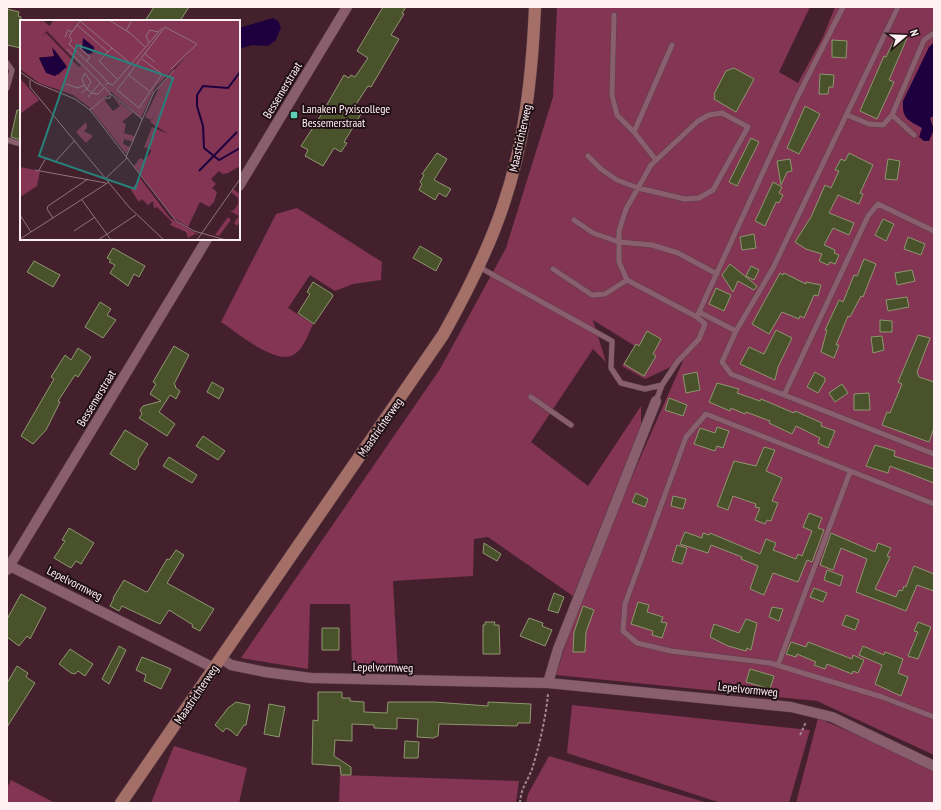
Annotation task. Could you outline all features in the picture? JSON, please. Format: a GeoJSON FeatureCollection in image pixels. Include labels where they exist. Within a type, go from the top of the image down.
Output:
{"type":"FeatureCollection","features":[{"type":"Feature","properties":{"kind":"main road","name":"Maastrichterweg"},"geometry":{"type":"LineString","coordinates":[[121,803],[443,335],[479,267],[503,206],[514,172],[524,124],[533,49],[535,7]]}},
{"type":"Feature","properties":{"kind":"street","name":"Bessemerstraat"},"geometry":{"type":"LineString","coordinates":[[240,184],[346,7]]}},
{"type":"Feature","properties":{"kind":"street","name":"Bessemerstraat"},"geometry":{"type":"LineString","coordinates":[[9,568],[206,240]]}},
{"type":"Feature","properties":{"kind":"street"},"geometry":{"type":"LineString","coordinates":[[548,683],[558,650],[656,401]]}},
{"type":"Feature","properties":{"kind":"street","name":"Lepelvormweg"},"geometry":{"type":"LineString","coordinates":[[9,568],[214,668]]}},
{"type":"Feature","properties":{"kind":"street","name":"Lepelvormweg"},"geometry":{"type":"LineString","coordinates":[[221,658],[232,665],[265,672],[312,678],[548,683],[791,706],[832,716],[934,766]]}},
{"type":"Feature","properties":{"kind":"lane"},"geometry":{"type":"LineString","coordinates":[[698,314],[797,98],[844,7]]}},
{"type":"Feature","properties":{"kind":"lane"},"geometry":{"type":"LineString","coordinates":[[898,7],[773,268],[736,331],[722,362],[730,374],[934,454]]}},
{"type":"Feature","properties":{"kind":"lane"},"geometry":{"type":"LineString","coordinates":[[614,15],[612,95],[617,115],[634,132],[656,160]]}},
{"type":"Feature","properties":{"kind":"lane"},"geometry":{"type":"LineString","coordinates":[[847,115],[870,124],[883,125],[892,115],[924,40],[934,33]]}},
{"type":"Feature","properties":{"kind":"lane"},"geometry":{"type":"LineString","coordinates":[[634,132],[672,45]]}},
{"type":"Feature","properties":{"kind":"lane"},"geometry":{"type":"LineString","coordinates":[[7,63],[12,70],[7,88]]}},
{"type":"Feature","properties":{"kind":"lane"},"geometry":{"type":"LineString","coordinates":[[588,156],[601,169],[617,180],[638,188],[685,199],[699,198],[713,190],[748,127],[722,113],[709,116],[698,121],[651,165],[638,188],[626,209],[619,231],[619,262],[627,280],[736,331]]}},
{"type":"Feature","properties":{"kind":"lane"},"geometry":{"type":"LineString","coordinates":[[892,115],[914,135]]}},
{"type":"Feature","properties":{"kind":"lane"},"geometry":{"type":"LineString","coordinates":[[7,140],[20,144]]}},
{"type":"Feature","properties":{"kind":"lane"},"geometry":{"type":"LineString","coordinates":[[784,395],[868,216],[878,204],[934,231]]}},
{"type":"Feature","properties":{"kind":"lane"},"geometry":{"type":"LineString","coordinates":[[574,220],[594,233],[619,242],[652,245],[678,253],[717,274]]}},
{"type":"Feature","properties":{"kind":"lane"},"geometry":{"type":"LineString","coordinates":[[479,267],[612,341],[611,368],[621,383],[645,389],[662,385]]}},
{"type":"Feature","properties":{"kind":"lane"},"geometry":{"type":"LineString","coordinates":[[554,269],[592,295],[605,294],[627,280]]}},
{"type":"Feature","properties":{"kind":"lane"},"geometry":{"type":"LineString","coordinates":[[656,401],[662,385],[678,361],[699,338],[705,324],[698,314]]}},
{"type":"Feature","properties":{"kind":"lane"},"geometry":{"type":"LineString","coordinates":[[531,397],[571,425]]}},
{"type":"Feature","properties":{"kind":"lane"},"geometry":{"type":"LineString","coordinates":[[934,504],[706,414],[686,437],[625,604],[623,631],[637,643],[664,649],[723,656],[778,665],[882,696],[934,717]]}},
{"type":"Feature","properties":{"kind":"lane"},"geometry":{"type":"LineString","coordinates":[[778,665],[850,472]]}},
{"type":"Feature","properties":{"kind":"path"},"geometry":{"type":"LineString","coordinates":[[520,803],[521,789],[528,781],[536,757],[548,696],[548,683]]}},
{"type":"Feature","properties":{"kind":"path"},"geometry":{"type":"LineString","coordinates":[[800,735],[810,711]]}},
{"type":"Feature","properties":{"kind":"shaded area"},"geometry":{"type":"Polygon","coordinates":[[[557,7],[810,7],[779,72],[798,83],[823,37],[835,7],[934,7],[934,755],[817,701],[556,675],[583,595],[599,555],[683,361],[645,379],[622,366],[635,346],[593,320],[606,362],[593,349],[531,442],[588,486],[641,406],[641,425],[573,596],[488,537],[474,539],[473,576],[393,581],[398,671],[352,671],[350,604],[310,604],[308,669],[241,658],[440,369],[506,248],[553,97],[557,7]]]}},
{"type":"Feature","properties":{"kind":"shaded area"},"geometry":{"type":"Polygon","coordinates":[[[273,18],[278,21],[281,27],[276,40],[268,46],[252,45],[240,49],[240,28],[273,18]]]}},
{"type":"Feature","properties":{"kind":"shaded area"},"geometry":{"type":"Polygon","coordinates":[[[934,42],[934,116],[930,118],[934,129],[929,141],[924,141],[919,137],[922,128],[910,121],[905,115],[903,101],[929,47],[934,42]]]}},
{"type":"Feature","properties":{"kind":"shaded area"},"geometry":{"type":"Polygon","coordinates":[[[297,208],[382,262],[381,280],[353,284],[335,291],[310,275],[288,308],[313,324],[306,340],[299,350],[289,357],[269,353],[221,322],[276,214],[297,208]]]}},
{"type":"Feature","properties":{"kind":"shaded area"},"geometry":{"type":"Polygon","coordinates":[[[572,705],[810,730],[789,803],[721,803],[567,753],[572,705]]]}},
{"type":"Feature","properties":{"kind":"shaded area"},"geometry":{"type":"Polygon","coordinates":[[[818,718],[934,768],[934,803],[796,803],[818,718]]]}},
{"type":"Feature","properties":{"kind":"shaded area"},"geometry":{"type":"Polygon","coordinates":[[[174,746],[247,768],[239,803],[151,803],[174,746]]]}},
{"type":"Feature","properties":{"kind":"shaded area"},"geometry":{"type":"Polygon","coordinates":[[[549,756],[708,803],[526,803],[528,794],[549,756]]]}},
{"type":"Feature","properties":{"kind":"shaded area"},"geometry":{"type":"Polygon","coordinates":[[[340,775],[519,781],[516,803],[339,803],[340,775]]]}},
{"type":"Feature","properties":{"kind":"shaded area"},"geometry":{"type":"Polygon","coordinates":[[[11,780],[55,803],[7,803],[7,788],[11,780]]]}},
{"type":"Feature","properties":{"kind":"building"},"geometry":{"type":"Polygon","coordinates":[[[154,7],[189,7],[181,20],[146,20],[154,7]]]}},
{"type":"Feature","properties":{"kind":"building"},"geometry":{"type":"Polygon","coordinates":[[[383,7],[406,7],[402,13],[404,14],[391,35],[399,39],[371,87],[368,86],[353,109],[361,114],[344,142],[347,143],[341,152],[334,148],[323,166],[305,156],[308,150],[301,146],[323,112],[322,109],[325,108],[344,75],[349,78],[351,75],[355,77],[368,58],[357,51],[383,7]]]}},
{"type":"Feature","properties":{"kind":"building"},"geometry":{"type":"Polygon","coordinates":[[[7,9],[19,12],[18,16],[21,17],[21,20],[20,48],[7,45],[7,9]]]}},
{"type":"Feature","properties":{"kind":"building"},"geometry":{"type":"Polygon","coordinates":[[[897,34],[907,38],[889,80],[894,82],[877,119],[860,111],[884,56],[886,57],[897,34]]]}},
{"type":"Feature","properties":{"kind":"building"},"geometry":{"type":"Polygon","coordinates":[[[832,40],[847,41],[846,58],[832,57],[832,40]]]}},
{"type":"Feature","properties":{"kind":"building"},"geometry":{"type":"Polygon","coordinates":[[[734,68],[754,79],[736,112],[714,99],[714,94],[726,71],[734,68]]]}},
{"type":"Feature","properties":{"kind":"building"},"geometry":{"type":"Polygon","coordinates":[[[820,74],[834,75],[833,87],[829,87],[828,94],[819,94],[820,74]]]}},
{"type":"Feature","properties":{"kind":"building"},"geometry":{"type":"Polygon","coordinates":[[[805,106],[820,114],[799,154],[787,148],[805,106]]]}},
{"type":"Feature","properties":{"kind":"building"},"geometry":{"type":"Polygon","coordinates":[[[17,110],[20,110],[20,140],[11,137],[17,110]]]}},
{"type":"Feature","properties":{"kind":"building"},"geometry":{"type":"Polygon","coordinates":[[[751,138],[759,142],[737,186],[729,182],[751,138]]]}},
{"type":"Feature","properties":{"kind":"building"},"geometry":{"type":"Polygon","coordinates":[[[437,153],[447,159],[434,180],[451,189],[446,197],[439,193],[435,200],[419,190],[422,184],[420,182],[424,175],[422,174],[437,153]]]}},
{"type":"Feature","properties":{"kind":"building"},"geometry":{"type":"Polygon","coordinates":[[[849,153],[873,165],[860,193],[863,194],[859,204],[838,195],[829,213],[854,223],[849,235],[833,228],[824,245],[835,250],[834,253],[839,255],[835,264],[830,262],[828,265],[819,261],[822,254],[806,249],[795,242],[811,217],[825,185],[831,188],[839,171],[835,170],[841,159],[845,161],[849,153]]]}},
{"type":"Feature","properties":{"kind":"building"},"geometry":{"type":"Polygon","coordinates":[[[790,159],[792,171],[787,172],[781,185],[777,161],[790,159]]]}},
{"type":"Feature","properties":{"kind":"building"},"geometry":{"type":"Polygon","coordinates":[[[888,159],[900,161],[897,180],[885,179],[888,159]]]}},
{"type":"Feature","properties":{"kind":"building"},"geometry":{"type":"Polygon","coordinates":[[[773,182],[782,187],[779,193],[783,195],[779,203],[776,202],[765,226],[755,221],[773,182]]]}},
{"type":"Feature","properties":{"kind":"building"},"geometry":{"type":"Polygon","coordinates":[[[883,219],[894,224],[886,241],[875,235],[883,219]]]}},
{"type":"Feature","properties":{"kind":"building"},"geometry":{"type":"Polygon","coordinates":[[[754,234],[756,248],[742,250],[740,237],[754,234]]]}},
{"type":"Feature","properties":{"kind":"building"},"geometry":{"type":"Polygon","coordinates":[[[908,237],[925,244],[921,255],[904,249],[908,237]]]}},
{"type":"Feature","properties":{"kind":"building"},"geometry":{"type":"Polygon","coordinates":[[[420,246],[442,259],[436,271],[413,258],[420,246]]]}},
{"type":"Feature","properties":{"kind":"building"},"geometry":{"type":"Polygon","coordinates":[[[113,248],[145,266],[139,277],[134,274],[128,286],[110,273],[115,265],[109,262],[111,260],[107,258],[113,248]]]}},
{"type":"Feature","properties":{"kind":"building"},"geometry":{"type":"Polygon","coordinates":[[[864,259],[876,264],[863,297],[861,296],[850,317],[848,316],[836,345],[839,345],[834,358],[821,352],[827,330],[825,330],[839,300],[843,302],[854,275],[857,276],[864,259]]]}},
{"type":"Feature","properties":{"kind":"building"},"geometry":{"type":"Polygon","coordinates":[[[34,261],[60,275],[53,287],[27,272],[34,261]]]}},
{"type":"Feature","properties":{"kind":"building"},"geometry":{"type":"Polygon","coordinates":[[[730,264],[757,286],[754,290],[738,281],[733,292],[722,275],[730,264]]]}},
{"type":"Feature","properties":{"kind":"building"},"geometry":{"type":"Polygon","coordinates":[[[751,266],[759,270],[754,280],[746,276],[751,266]]]}},
{"type":"Feature","properties":{"kind":"building"},"geometry":{"type":"Polygon","coordinates":[[[912,270],[915,281],[897,285],[895,273],[912,270]]]}},
{"type":"Feature","properties":{"kind":"building"},"geometry":{"type":"Polygon","coordinates":[[[780,273],[783,275],[784,273],[806,284],[806,282],[821,285],[818,296],[814,295],[804,318],[800,316],[799,319],[782,312],[769,334],[752,324],[780,273]]]}},
{"type":"Feature","properties":{"kind":"building"},"geometry":{"type":"Polygon","coordinates":[[[313,282],[333,296],[314,324],[298,313],[310,294],[307,292],[313,282]]]}},
{"type":"Feature","properties":{"kind":"building"},"geometry":{"type":"Polygon","coordinates":[[[716,288],[731,295],[724,311],[709,304],[716,288]]]}},
{"type":"Feature","properties":{"kind":"building"},"geometry":{"type":"Polygon","coordinates":[[[907,297],[909,307],[888,311],[886,300],[907,297]]]}},
{"type":"Feature","properties":{"kind":"building"},"geometry":{"type":"Polygon","coordinates":[[[100,302],[111,309],[107,315],[116,320],[103,338],[85,327],[100,302]]]}},
{"type":"Feature","properties":{"kind":"building"},"geometry":{"type":"Polygon","coordinates":[[[880,320],[892,321],[892,332],[880,332],[880,320]]]}},
{"type":"Feature","properties":{"kind":"building"},"geometry":{"type":"Polygon","coordinates":[[[776,330],[792,338],[778,367],[775,380],[740,364],[749,347],[764,354],[776,330]]]}},
{"type":"Feature","properties":{"kind":"building"},"geometry":{"type":"Polygon","coordinates":[[[647,331],[661,339],[653,354],[656,356],[644,376],[624,364],[636,344],[639,346],[647,331]]]}},
{"type":"Feature","properties":{"kind":"building"},"geometry":{"type":"Polygon","coordinates":[[[918,335],[930,338],[917,372],[919,377],[934,382],[934,428],[929,442],[882,425],[887,412],[890,413],[902,384],[898,382],[918,335]]]}},
{"type":"Feature","properties":{"kind":"building"},"geometry":{"type":"Polygon","coordinates":[[[882,336],[884,350],[873,353],[871,337],[882,336]]]}},
{"type":"Feature","properties":{"kind":"building"},"geometry":{"type":"Polygon","coordinates":[[[174,346],[189,355],[174,384],[180,391],[176,399],[170,395],[159,412],[175,424],[167,436],[139,418],[142,414],[140,410],[143,406],[161,401],[150,394],[156,384],[153,382],[174,346]]]}},
{"type":"Feature","properties":{"kind":"building"},"geometry":{"type":"Polygon","coordinates":[[[78,348],[91,357],[78,377],[75,375],[58,401],[60,402],[46,430],[33,444],[21,436],[54,379],[51,377],[65,355],[71,360],[78,348]]]}},
{"type":"Feature","properties":{"kind":"building"},"geometry":{"type":"Polygon","coordinates":[[[697,372],[700,390],[686,393],[683,375],[697,372]]]}},
{"type":"Feature","properties":{"kind":"building"},"geometry":{"type":"Polygon","coordinates":[[[815,372],[825,378],[825,381],[818,393],[807,387],[815,372]]]}},
{"type":"Feature","properties":{"kind":"building"},"geometry":{"type":"Polygon","coordinates":[[[212,382],[224,389],[219,399],[207,392],[212,382]]]}},
{"type":"Feature","properties":{"kind":"building"},"geometry":{"type":"Polygon","coordinates":[[[717,383],[739,389],[737,393],[760,401],[761,399],[794,413],[795,411],[822,423],[821,426],[835,431],[828,448],[818,443],[820,438],[796,426],[792,434],[769,423],[770,421],[746,412],[745,414],[731,408],[730,411],[709,402],[717,383]]]}},
{"type":"Feature","properties":{"kind":"building"},"geometry":{"type":"Polygon","coordinates":[[[842,384],[848,393],[835,402],[829,393],[842,384]]]}},
{"type":"Feature","properties":{"kind":"building"},"geometry":{"type":"Polygon","coordinates":[[[869,393],[870,410],[854,410],[854,394],[869,393]]]}},
{"type":"Feature","properties":{"kind":"building"},"geometry":{"type":"Polygon","coordinates":[[[669,398],[687,405],[683,416],[665,410],[669,398]]]}},
{"type":"Feature","properties":{"kind":"building"},"geometry":{"type":"Polygon","coordinates":[[[717,427],[729,431],[723,448],[717,446],[715,451],[694,444],[700,428],[715,433],[717,427]]]}},
{"type":"Feature","properties":{"kind":"building"},"geometry":{"type":"Polygon","coordinates":[[[125,430],[148,444],[138,460],[139,464],[135,470],[110,454],[125,430]]]}},
{"type":"Feature","properties":{"kind":"building"},"geometry":{"type":"Polygon","coordinates":[[[203,436],[225,451],[218,460],[196,446],[203,436]]]}},
{"type":"Feature","properties":{"kind":"building"},"geometry":{"type":"Polygon","coordinates":[[[875,445],[895,451],[894,456],[934,469],[934,483],[890,466],[888,473],[866,466],[875,445]]]}},
{"type":"Feature","properties":{"kind":"building"},"geometry":{"type":"Polygon","coordinates":[[[764,447],[775,450],[766,471],[782,478],[772,501],[778,503],[771,521],[767,520],[765,524],[755,520],[760,508],[755,507],[756,504],[733,496],[728,510],[717,506],[734,461],[756,466],[764,447]]]}},
{"type":"Feature","properties":{"kind":"building"},"geometry":{"type":"Polygon","coordinates":[[[169,457],[197,475],[192,483],[163,466],[169,457]]]}},
{"type":"Feature","properties":{"kind":"building"},"geometry":{"type":"Polygon","coordinates":[[[636,493],[648,499],[645,507],[632,502],[636,493]]]}},
{"type":"Feature","properties":{"kind":"building"},"geometry":{"type":"Polygon","coordinates":[[[673,496],[686,499],[683,509],[671,506],[673,496]]]}},
{"type":"Feature","properties":{"kind":"building"},"geometry":{"type":"Polygon","coordinates":[[[809,513],[822,518],[818,528],[824,530],[812,562],[807,560],[798,582],[773,573],[764,595],[750,589],[758,566],[741,559],[742,557],[711,545],[708,553],[680,544],[685,532],[702,538],[703,533],[709,535],[710,533],[760,554],[766,539],[776,543],[773,550],[796,559],[798,554],[802,556],[812,531],[803,527],[809,513]]]}},
{"type":"Feature","properties":{"kind":"building"},"geometry":{"type":"Polygon","coordinates":[[[69,528],[94,543],[81,564],[76,561],[71,568],[54,558],[65,541],[62,540],[69,528]]]}},
{"type":"Feature","properties":{"kind":"building"},"geometry":{"type":"Polygon","coordinates":[[[831,533],[875,552],[878,543],[891,548],[887,556],[890,557],[875,589],[896,597],[899,590],[902,591],[904,586],[906,587],[914,566],[934,574],[934,591],[917,585],[906,611],[856,592],[867,559],[841,548],[833,570],[820,565],[831,533]]]}},
{"type":"Feature","properties":{"kind":"building"},"geometry":{"type":"Polygon","coordinates":[[[484,543],[501,554],[497,561],[483,553],[484,543]]]}},
{"type":"Feature","properties":{"kind":"building"},"geometry":{"type":"Polygon","coordinates":[[[677,545],[687,548],[682,564],[672,561],[677,545]]]}},
{"type":"Feature","properties":{"kind":"building"},"geometry":{"type":"Polygon","coordinates":[[[176,550],[184,555],[167,583],[214,609],[200,631],[169,610],[160,624],[122,606],[119,611],[110,606],[124,580],[146,592],[148,591],[167,559],[169,560],[176,550]]]}},
{"type":"Feature","properties":{"kind":"building"},"geometry":{"type":"Polygon","coordinates":[[[827,570],[843,576],[840,586],[824,580],[827,570]]]}},
{"type":"Feature","properties":{"kind":"building"},"geometry":{"type":"Polygon","coordinates":[[[814,588],[827,593],[823,602],[810,597],[814,588]]]}},
{"type":"Feature","properties":{"kind":"building"},"geometry":{"type":"Polygon","coordinates":[[[554,593],[564,597],[558,613],[548,610],[554,593]]]}},
{"type":"Feature","properties":{"kind":"building"},"geometry":{"type":"Polygon","coordinates":[[[21,594],[46,608],[30,639],[27,636],[19,646],[7,637],[7,619],[21,594]]]}},
{"type":"Feature","properties":{"kind":"building"},"geometry":{"type":"Polygon","coordinates":[[[638,602],[649,605],[647,612],[663,617],[661,622],[667,623],[662,638],[652,635],[653,631],[631,624],[638,602]]]}},
{"type":"Feature","properties":{"kind":"building"},"geometry":{"type":"Polygon","coordinates":[[[583,606],[594,610],[586,632],[585,652],[573,652],[574,632],[583,606]]]}},
{"type":"Feature","properties":{"kind":"building"},"geometry":{"type":"Polygon","coordinates":[[[772,607],[783,609],[779,621],[769,617],[772,607]]]}},
{"type":"Feature","properties":{"kind":"building"},"geometry":{"type":"Polygon","coordinates":[[[846,615],[859,620],[855,630],[842,625],[846,615]]]}},
{"type":"Feature","properties":{"kind":"building"},"geometry":{"type":"Polygon","coordinates":[[[529,618],[543,623],[542,626],[552,630],[545,646],[520,636],[529,618]]]}},
{"type":"Feature","properties":{"kind":"building"},"geometry":{"type":"Polygon","coordinates":[[[746,619],[757,623],[751,650],[747,648],[746,651],[728,646],[710,637],[714,624],[739,633],[746,619]]]}},
{"type":"Feature","properties":{"kind":"building"},"geometry":{"type":"Polygon","coordinates":[[[485,622],[495,622],[494,625],[499,625],[500,654],[483,654],[483,625],[485,625],[485,622]]]}},
{"type":"Feature","properties":{"kind":"building"},"geometry":{"type":"Polygon","coordinates":[[[918,622],[931,627],[918,659],[908,656],[918,632],[914,631],[918,622]]]}},
{"type":"Feature","properties":{"kind":"building"},"geometry":{"type":"Polygon","coordinates":[[[322,628],[339,628],[339,650],[322,650],[322,628]]]}},
{"type":"Feature","properties":{"kind":"building"},"geometry":{"type":"Polygon","coordinates":[[[791,642],[806,647],[808,642],[852,659],[853,655],[864,660],[858,673],[853,671],[852,674],[827,664],[825,669],[814,665],[816,662],[797,654],[796,657],[786,654],[791,642]]]}},
{"type":"Feature","properties":{"kind":"building"},"geometry":{"type":"Polygon","coordinates":[[[119,646],[126,650],[109,684],[102,679],[119,646]]]}},
{"type":"Feature","properties":{"kind":"building"},"geometry":{"type":"Polygon","coordinates":[[[863,646],[884,655],[885,652],[903,659],[898,673],[908,677],[901,696],[875,684],[882,665],[859,655],[863,646]]]}},
{"type":"Feature","properties":{"kind":"building"},"geometry":{"type":"Polygon","coordinates":[[[70,649],[93,664],[85,676],[78,671],[75,674],[71,673],[59,664],[70,649]]]}},
{"type":"Feature","properties":{"kind":"building"},"geometry":{"type":"Polygon","coordinates":[[[142,657],[171,669],[161,689],[144,681],[146,675],[136,670],[142,657]]]}},
{"type":"Feature","properties":{"kind":"building"},"geometry":{"type":"Polygon","coordinates":[[[17,666],[28,673],[26,677],[35,683],[7,727],[7,683],[17,666]]]}},
{"type":"Feature","properties":{"kind":"building"},"geometry":{"type":"Polygon","coordinates":[[[750,669],[774,676],[770,689],[746,682],[750,669]]]}},
{"type":"Feature","properties":{"kind":"building"},"geometry":{"type":"Polygon","coordinates":[[[318,692],[342,692],[342,698],[350,698],[350,701],[364,702],[364,712],[387,713],[388,702],[434,702],[488,706],[488,702],[531,704],[530,723],[518,723],[517,726],[439,724],[438,736],[433,738],[417,737],[418,719],[397,718],[397,729],[374,728],[374,725],[352,724],[352,741],[335,740],[334,756],[351,767],[351,775],[341,775],[340,766],[312,764],[313,720],[318,721],[318,692]]]}},
{"type":"Feature","properties":{"kind":"building"},"geometry":{"type":"Polygon","coordinates":[[[236,702],[250,705],[246,725],[244,725],[237,736],[226,728],[223,732],[215,725],[228,708],[236,702]]]}},
{"type":"Feature","properties":{"kind":"building"},"geometry":{"type":"Polygon","coordinates":[[[269,704],[285,707],[279,737],[264,734],[269,704]]]}},
{"type":"Feature","properties":{"kind":"building"},"geometry":{"type":"Polygon","coordinates":[[[405,741],[419,742],[418,758],[404,758],[405,741]]]}},
{"type":"Feature","properties":{"kind":"place","name":"Lanaken Pyxiscollege Bessemerstraat"},"geometry":{"type":"Point","coordinates":[294,115]}}]}
